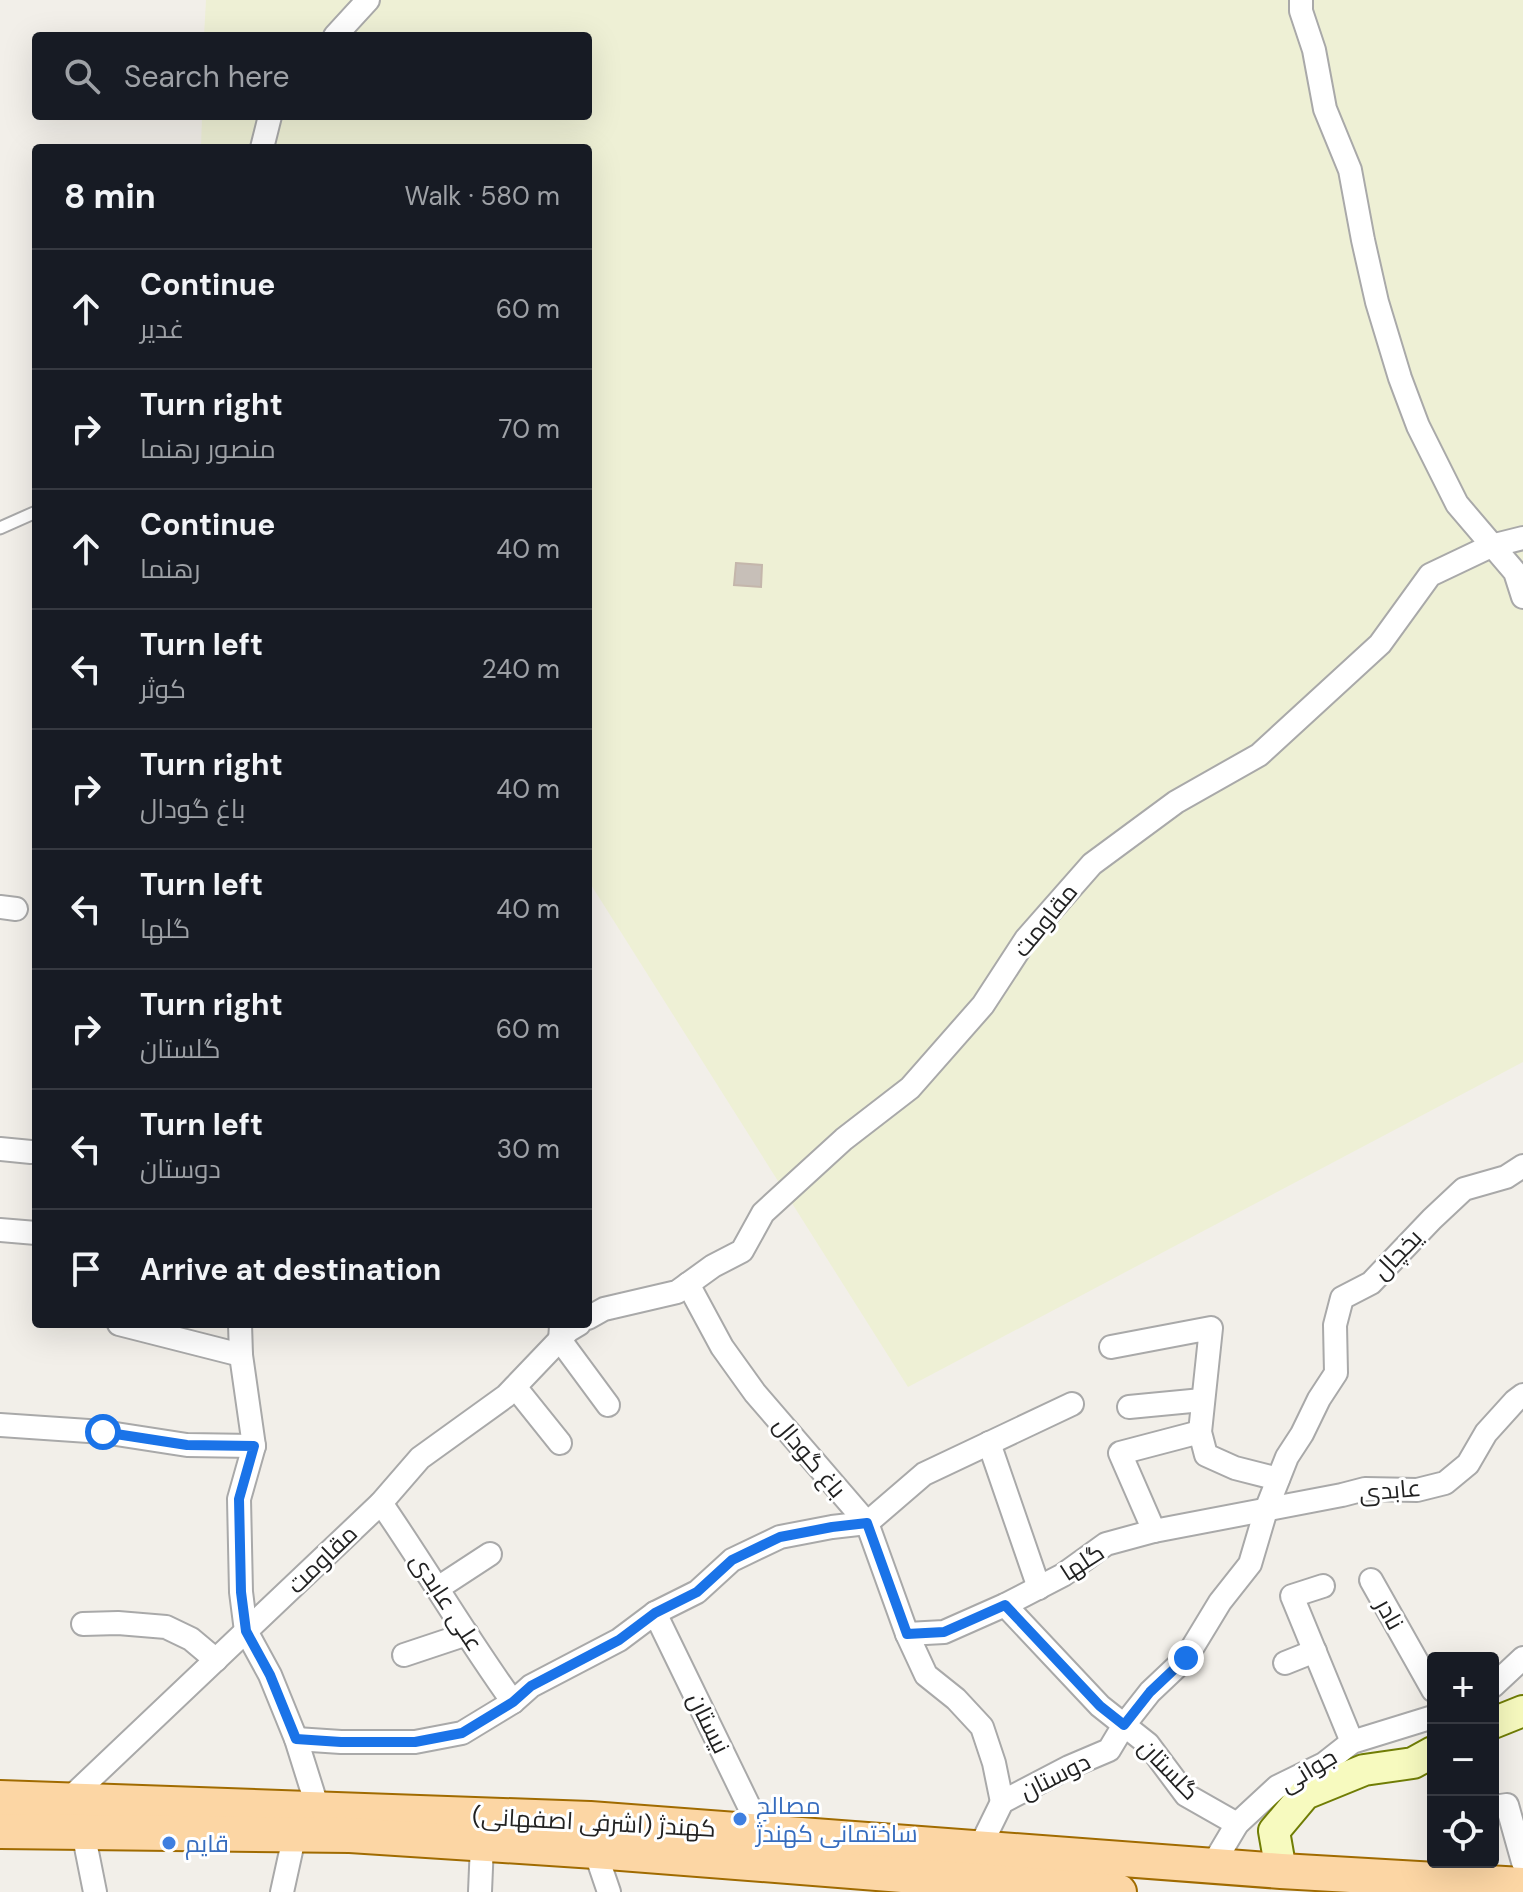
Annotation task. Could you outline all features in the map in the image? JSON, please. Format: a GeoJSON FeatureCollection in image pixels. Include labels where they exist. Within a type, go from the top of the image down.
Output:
{"type":"FeatureCollection","features":[{"type":"Feature","properties":{"kind":"main road","name":"کهندژ (اشرفی اصفهانی)"},"geometry":{"type":"LineString","coordinates":[[0,1798],[68,1800],[306,1821],[481,1829],[548,1848],[861,1883],[1119,1892]]}},
{"type":"Feature","properties":{"kind":"main road","name":"کهندژ (اشرفی اصفهانی)"},"geometry":{"type":"LineString","coordinates":[[0,1831],[83,1832],[306,1821],[350,1835],[362,1829],[385,1827],[481,1829],[590,1819],[1281,1871],[1523,1885]]}},
{"type":"Feature","properties":{"kind":"main road"},"geometry":{"type":"LineString","coordinates":[[548,1848],[550,1829],[688,1834],[705,1829]]}},
{"type":"Feature","properties":{"kind":"street"},"geometry":{"type":"LineString","coordinates":[[339,32],[368,0]]}},
{"type":"Feature","properties":{"kind":"street"},"geometry":{"type":"LineString","coordinates":[[1301,0],[1325,109],[1350,170],[1377,302],[1400,378],[1418,426],[1457,504],[1515,572],[1523,597]]}},
{"type":"Feature","properties":{"kind":"street"},"geometry":{"type":"LineString","coordinates":[[263,144],[269,120]]}},
{"type":"Feature","properties":{"kind":"street","name":"مقاومت"},"geometry":{"type":"LineString","coordinates":[[592,1316],[604,1309],[677,1292],[713,1266],[742,1251],[763,1213],[844,1139],[910,1088],[983,1005],[1026,939],[1092,864],[1176,802],[1259,755],[1380,644],[1430,575],[1491,546],[1523,538]]}},
{"type":"Feature","properties":{"kind":"street"},"geometry":{"type":"LineString","coordinates":[[0,1149],[31,1152]]}},
{"type":"Feature","properties":{"kind":"street","name":"یخچال"},"geometry":{"type":"LineString","coordinates":[[1266,1510],[1287,1457],[1336,1373],[1335,1325],[1342,1298],[1371,1283],[1464,1189],[1506,1177],[1523,1166]]}},
{"type":"Feature","properties":{"kind":"street"},"geometry":{"type":"LineString","coordinates":[[0,1230],[32,1233]]}},
{"type":"Feature","properties":{"kind":"street","name":"باغ گودال"},"geometry":{"type":"LineString","coordinates":[[688,1284],[722,1347],[755,1393],[867,1523],[907,1634],[926,1675],[956,1699],[982,1727],[1002,1802]]}},
{"type":"Feature","properties":{"kind":"street"},"geometry":{"type":"LineString","coordinates":[[135,1328],[241,1355]]}},
{"type":"Feature","properties":{"kind":"street"},"geometry":{"type":"LineString","coordinates":[[240,1328],[254,1446],[239,1499],[241,1592],[246,1631],[270,1675],[296,1739],[306,1821],[282,1892]]}},
{"type":"Feature","properties":{"kind":"street"},"geometry":{"type":"LineString","coordinates":[[1111,1347],[1211,1328],[1200,1432],[1206,1455],[1235,1468],[1278,1479]]}},
{"type":"Feature","properties":{"kind":"street"},"geometry":{"type":"LineString","coordinates":[[560,1332],[608,1405]]}},
{"type":"Feature","properties":{"kind":"street","name":"مقاومت"},"geometry":{"type":"LineString","coordinates":[[68,1800],[381,1503],[420,1458],[506,1396],[560,1332]]}},
{"type":"Feature","properties":{"kind":"street"},"geometry":{"type":"LineString","coordinates":[[515,1387],[560,1443]]}},
{"type":"Feature","properties":{"kind":"street","name":"عابدی"},"geometry":{"type":"LineString","coordinates":[[1266,1510],[1365,1489],[1417,1490],[1445,1483],[1468,1464],[1486,1433],[1523,1395]]}},
{"type":"Feature","properties":{"kind":"street"},"geometry":{"type":"LineString","coordinates":[[1129,1407],[1202,1400]]}},
{"type":"Feature","properties":{"kind":"street"},"geometry":{"type":"LineString","coordinates":[[296,1739],[415,1742],[462,1733],[513,1702],[531,1686],[619,1640],[655,1613],[697,1592],[732,1560],[780,1537],[867,1523],[924,1474],[1072,1404]]}},
{"type":"Feature","properties":{"kind":"street"},"geometry":{"type":"LineString","coordinates":[[0,1425],[103,1432],[187,1445],[254,1446]]}},
{"type":"Feature","properties":{"kind":"street"},"geometry":{"type":"LineString","coordinates":[[1154,1531],[1120,1453],[1200,1432]]}},
{"type":"Feature","properties":{"kind":"street"},"geometry":{"type":"LineString","coordinates":[[989,1443],[1039,1588]]}},
{"type":"Feature","properties":{"kind":"street","name":"علی عابدی"},"geometry":{"type":"LineString","coordinates":[[381,1503],[513,1702]]}},
{"type":"Feature","properties":{"kind":"street","name":"گلها"},"geometry":{"type":"LineString","coordinates":[[907,1634],[944,1632],[1005,1605],[1063,1575],[1106,1544],[1154,1531],[1266,1510]]}},
{"type":"Feature","properties":{"kind":"street","name":"دوستان"},"geometry":{"type":"LineString","coordinates":[[979,1849],[1002,1802],[1109,1750],[1150,1692],[1186,1658],[1220,1602],[1250,1564],[1266,1510]]}},
{"type":"Feature","properties":{"kind":"street"},"geometry":{"type":"LineString","coordinates":[[438,1588],[490,1554]]}},
{"type":"Feature","properties":{"kind":"street","name":"نادر"},"geometry":{"type":"LineString","coordinates":[[1371,1580],[1427,1679]]}},
{"type":"Feature","properties":{"kind":"street"},"geometry":{"type":"LineString","coordinates":[[1323,1586],[1292,1596],[1352,1742]]}},
{"type":"Feature","properties":{"kind":"street","name":"گلستان"},"geometry":{"type":"LineString","coordinates":[[1005,1605],[1100,1706],[1148,1744],[1186,1795],[1237,1824]]}},
{"type":"Feature","properties":{"kind":"street","name":"نیستان"},"geometry":{"type":"LineString","coordinates":[[655,1613],[762,1833]]}},
{"type":"Feature","properties":{"kind":"street"},"geometry":{"type":"LineString","coordinates":[[83,1624],[166,1627],[191,1639],[216,1660]]}},
{"type":"Feature","properties":{"kind":"street"},"geometry":{"type":"LineString","coordinates":[[404,1655],[467,1634]]}},
{"type":"Feature","properties":{"kind":"street"},"geometry":{"type":"LineString","coordinates":[[1285,1663],[1315,1651]]}},
{"type":"Feature","properties":{"kind":"street"},"geometry":{"type":"LineString","coordinates":[[1499,1680],[1523,1658]]}},
{"type":"Feature","properties":{"kind":"street"},"geometry":{"type":"LineString","coordinates":[[1499,1721],[1523,1711]]}},
{"type":"Feature","properties":{"kind":"street","name":"جوانی"},"geometry":{"type":"LineString","coordinates":[[1212,1866],[1237,1824],[1277,1787],[1324,1764],[1352,1742],[1427,1719]]}},
{"type":"Feature","properties":{"kind":"street","name":"جوانی"},"geometry":{"type":"LineString","coordinates":[[1281,1871],[1274,1831],[1305,1794],[1364,1770],[1413,1763],[1427,1755]]}},
{"type":"Feature","properties":{"kind":"street"},"geometry":{"type":"LineString","coordinates":[[1499,1806],[1507,1805],[1523,1862]]}},
{"type":"Feature","properties":{"kind":"street"},"geometry":{"type":"LineString","coordinates":[[480,1892],[481,1829]]}},
{"type":"Feature","properties":{"kind":"street"},"geometry":{"type":"LineString","coordinates":[[83,1832],[95,1892]]}},
{"type":"Feature","properties":{"kind":"street"},"geometry":{"type":"LineString","coordinates":[[595,1851],[609,1892]]}},
{"type":"Feature","properties":{"kind":"lane"},"geometry":{"type":"LineString","coordinates":[[0,528],[32,514]]}},
{"type":"Feature","properties":{"kind":"green space"},"geometry":{"type":"Polygon","coordinates":[[[206,0],[1523,0],[1523,1062],[908,1387],[592,886],[592,144],[201,144],[202,120],[592,120],[592,32],[204,32],[206,0]]]}},
{"type":"Feature","properties":{"kind":"building"},"geometry":{"type":"Polygon","coordinates":[[[736,563],[762,565],[761,587],[734,585],[736,563]]]}},
{"type":"Feature","properties":{"kind":"place","name":"مصالح ساختمانی کهندژ"},"geometry":{"type":"Point","coordinates":[740,1819]}},
{"type":"Feature","properties":{"kind":"place","name":"قایم"},"geometry":{"type":"Point","coordinates":[169,1843]}},
{"type":"Feature","properties":{"kind":"route"},"geometry":{"type":"LineString","coordinates":[[103,1432],[187,1445],[254,1446],[239,1499],[241,1592],[246,1631],[270,1675],[296,1739],[415,1742],[462,1733],[513,1702],[531,1686],[619,1640],[655,1613],[697,1592],[732,1560],[780,1537],[867,1523],[907,1634],[944,1632],[1005,1605],[1100,1706],[1124,1725],[1150,1692],[1186,1658]]}}]}
